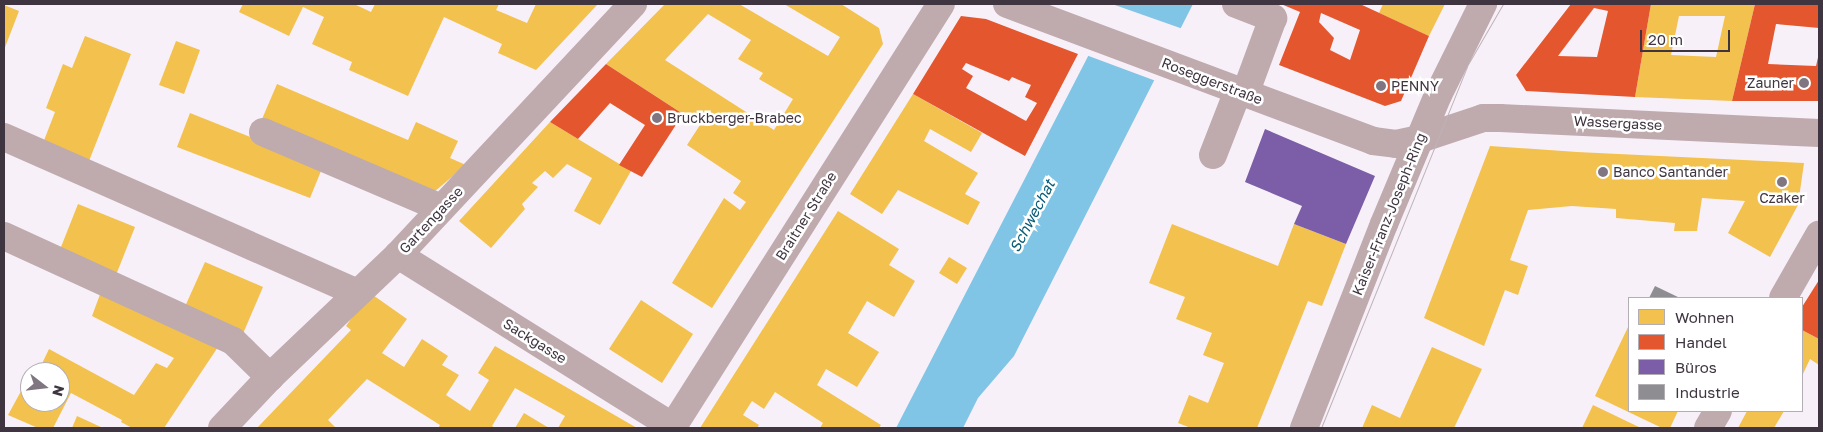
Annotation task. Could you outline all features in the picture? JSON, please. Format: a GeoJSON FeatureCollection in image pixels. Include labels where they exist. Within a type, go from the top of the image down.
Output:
{"type":"FeatureCollection","features":[{"type":"Feature","properties":{"kind":"street","name":"Gartengasse"},"geometry":{"type":"LineString","coordinates":[[222,428],[270,377],[398,255],[633,4]]}},
{"type":"Feature","properties":{"kind":"street","name":"Braitner Straße"},"geometry":{"type":"LineString","coordinates":[[673,428],[941,4]]}},
{"type":"Feature","properties":{"kind":"street","name":"Roseggerstraße"},"geometry":{"type":"LineString","coordinates":[[1007,4],[1373,141],[1396,144],[1420,140]]}},
{"type":"Feature","properties":{"kind":"street"},"geometry":{"type":"LineString","coordinates":[[1214,155],[1273,18],[1236,4]]}},
{"type":"Feature","properties":{"kind":"street","name":"Kaiser-Franz-Joseph-Ring"},"geometry":{"type":"LineString","coordinates":[[1304,428],[1420,140],[1483,4]]}},
{"type":"Feature","properties":{"kind":"street","name":"Wassergasse"},"geometry":{"type":"LineString","coordinates":[[1420,140],[1483,118],[1819,133]]}},
{"type":"Feature","properties":{"kind":"street"},"geometry":{"type":"LineString","coordinates":[[263,132],[442,208]]}},
{"type":"Feature","properties":{"kind":"street"},"geometry":{"type":"LineString","coordinates":[[4,137],[357,293]]}},
{"type":"Feature","properties":{"kind":"street"},"geometry":{"type":"LineString","coordinates":[[1784,297],[1819,234]]}},
{"type":"Feature","properties":{"kind":"street"},"geometry":{"type":"LineString","coordinates":[[4,236],[233,341],[270,377]]}},
{"type":"Feature","properties":{"kind":"street","name":"Sackgasse"},"geometry":{"type":"LineString","coordinates":[[398,255],[673,428]]}},
{"type":"Feature","properties":{"kind":"street"},"geometry":{"type":"LineString","coordinates":[[1708,428],[1717,412]]}},
{"type":"Feature","properties":{"kind":"water","name":"Schwechat"},"geometry":{"type":"Polygon","coordinates":[[[1115,4],[1193,4],[1014,356],[978,398],[963,428],[896,428],[1115,4]]]}},
{"type":"Feature","properties":{"kind":"pier"},"geometry":{"type":"Polygon","coordinates":[[[1112,4],[1183,29],[1156,81],[1086,55],[1112,4]]]}},
{"type":"Feature","properties":{"kind":"building: Wohnen"},"geometry":{"type":"Polygon","coordinates":[[[243,4],[354,4],[371,12],[375,4],[499,4],[496,10],[527,23],[536,4],[598,4],[536,70],[498,53],[502,44],[444,17],[408,96],[349,70],[352,62],[312,44],[324,17],[303,7],[289,36],[239,12],[243,4]]]}},
{"type":"Feature","properties":{"kind":"building: Wohnen"},"geometry":{"type":"Polygon","coordinates":[[[665,4],[739,4],[828,56],[840,37],[784,4],[841,4],[879,28],[883,44],[712,308],[672,283],[724,198],[740,210],[746,202],[733,193],[741,181],[687,145],[700,125],[606,64],[665,4]],[[708,14],[665,60],[774,130],[793,99],[759,79],[763,73],[738,59],[751,40],[708,14]]]}},
{"type":"Feature","properties":{"kind":"building: Wohnen"},"geometry":{"type":"Polygon","coordinates":[[[1383,4],[1445,4],[1429,36],[1379,13],[1383,4]]]}},
{"type":"Feature","properties":{"kind":"building: Wohnen"},"geometry":{"type":"Polygon","coordinates":[[[1651,4],[1755,4],[1732,101],[1635,97],[1651,4]],[[1679,16],[1671,55],[1716,57],[1725,16],[1679,16]]]}},
{"type":"Feature","properties":{"kind":"building: Wohnen"},"geometry":{"type":"Polygon","coordinates":[[[4,5],[19,11],[4,50],[4,5]]]}},
{"type":"Feature","properties":{"kind":"building: Wohnen"},"geometry":{"type":"Polygon","coordinates":[[[85,36],[131,54],[89,161],[43,143],[55,112],[46,108],[63,64],[72,68],[85,36]]]}},
{"type":"Feature","properties":{"kind":"building: Wohnen"},"geometry":{"type":"Polygon","coordinates":[[[176,41],[200,50],[184,94],[159,85],[176,41]]]}},
{"type":"Feature","properties":{"kind":"building: Wohnen"},"geometry":{"type":"Polygon","coordinates":[[[277,84],[408,140],[416,122],[458,141],[450,158],[466,165],[434,192],[262,119],[277,84]]]}},
{"type":"Feature","properties":{"kind":"building: Wohnen"},"geometry":{"type":"Polygon","coordinates":[[[913,94],[982,133],[971,152],[930,129],[924,141],[978,173],[965,194],[980,202],[968,225],[898,190],[882,214],[850,194],[913,94]]]}},
{"type":"Feature","properties":{"kind":"building: Wohnen"},"geometry":{"type":"Polygon","coordinates":[[[190,113],[323,166],[310,198],[177,147],[190,113]]]}},
{"type":"Feature","properties":{"kind":"building: Wohnen"},"geometry":{"type":"Polygon","coordinates":[[[550,122],[631,171],[600,225],[574,211],[592,178],[567,164],[553,178],[545,171],[532,183],[538,187],[522,204],[525,209],[491,248],[459,221],[550,122]]]}},
{"type":"Feature","properties":{"kind":"building: Wohnen"},"geometry":{"type":"Polygon","coordinates":[[[1490,146],[1804,163],[1798,205],[1770,257],[1728,233],[1745,201],[1702,198],[1697,231],[1674,231],[1675,223],[1616,218],[1616,209],[1572,206],[1528,210],[1510,260],[1528,266],[1518,295],[1505,290],[1484,346],[1424,318],[1490,146]]]}},
{"type":"Feature","properties":{"kind":"building: Wohnen"},"geometry":{"type":"Polygon","coordinates":[[[78,204],[135,227],[116,275],[59,252],[78,204]]]}},
{"type":"Feature","properties":{"kind":"building: Wohnen"},"geometry":{"type":"Polygon","coordinates":[[[838,211],[899,249],[889,265],[915,281],[894,317],[867,301],[848,333],[879,352],[857,387],[826,369],[817,385],[881,425],[879,428],[820,428],[823,423],[775,392],[764,409],[752,401],[743,415],[759,425],[757,428],[700,428],[838,211]]]}},
{"type":"Feature","properties":{"kind":"building: Wohnen"},"geometry":{"type":"Polygon","coordinates":[[[1172,224],[1278,266],[1294,224],[1346,244],[1322,306],[1308,301],[1257,428],[1191,428],[1178,423],[1189,395],[1208,403],[1224,363],[1203,355],[1212,333],[1176,319],[1185,297],[1149,283],[1172,224]]]}},
{"type":"Feature","properties":{"kind":"building: Wohnen"},"geometry":{"type":"Polygon","coordinates":[[[949,257],[967,268],[957,284],[939,273],[949,257]]]}},
{"type":"Feature","properties":{"kind":"building: Wohnen"},"geometry":{"type":"Polygon","coordinates":[[[205,262],[263,287],[242,336],[183,311],[205,262]]]}},
{"type":"Feature","properties":{"kind":"building: Wohnen"},"geometry":{"type":"Polygon","coordinates":[[[102,289],[220,344],[164,428],[132,428],[121,422],[122,420],[71,393],[70,395],[70,362],[43,362],[49,349],[134,395],[156,363],[167,368],[174,358],[92,316],[102,289]]]}},
{"type":"Feature","properties":{"kind":"building: Wohnen"},"geometry":{"type":"Polygon","coordinates":[[[370,293],[407,319],[382,353],[404,367],[422,339],[448,356],[442,365],[459,375],[446,395],[470,411],[489,380],[478,373],[495,346],[637,428],[558,428],[565,416],[515,388],[492,426],[495,428],[438,428],[440,425],[367,379],[328,420],[336,428],[257,428],[351,330],[346,326],[370,293]]]}},
{"type":"Feature","properties":{"kind":"building: Wohnen"},"geometry":{"type":"Polygon","coordinates":[[[641,300],[693,334],[662,383],[609,349],[641,300]]]}},
{"type":"Feature","properties":{"kind":"building: Wohnen"},"geometry":{"type":"Polygon","coordinates":[[[1628,327],[1628,412],[1595,396],[1628,327]]]}},
{"type":"Feature","properties":{"kind":"building: Wohnen"},"geometry":{"type":"Polygon","coordinates":[[[1803,331],[1819,339],[1819,365],[1810,359],[1803,374],[1803,331]]]}},
{"type":"Feature","properties":{"kind":"building: Wohnen"},"geometry":{"type":"Polygon","coordinates":[[[1432,347],[1482,369],[1454,428],[1362,428],[1372,405],[1400,418],[1432,347]]]}},
{"type":"Feature","properties":{"kind":"building: Wohnen"},"geometry":{"type":"Polygon","coordinates":[[[20,393],[20,412],[61,412],[53,428],[38,428],[8,415],[20,393]]]}},
{"type":"Feature","properties":{"kind":"building: Wohnen"},"geometry":{"type":"Polygon","coordinates":[[[1593,405],[1641,428],[1582,428],[1593,405]]]}},
{"type":"Feature","properties":{"kind":"building: Wohnen"},"geometry":{"type":"Polygon","coordinates":[[[1628,412],[1678,412],[1670,428],[1662,428],[1628,412]]]}},
{"type":"Feature","properties":{"kind":"building: Wohnen"},"geometry":{"type":"Polygon","coordinates":[[[1746,412],[1783,412],[1774,428],[1738,428],[1746,412]]]}},
{"type":"Feature","properties":{"kind":"building: Wohnen"},"geometry":{"type":"Polygon","coordinates":[[[524,413],[549,428],[515,428],[524,413]]]}},
{"type":"Feature","properties":{"kind":"building: Wohnen"},"geometry":{"type":"Polygon","coordinates":[[[77,416],[103,428],[72,428],[77,416]]]}},
{"type":"Feature","properties":{"kind":"building: Handel"},"geometry":{"type":"Polygon","coordinates":[[[1281,4],[1360,4],[1429,36],[1401,101],[1385,106],[1279,65],[1300,12],[1281,4]],[[1321,13],[1319,22],[1334,38],[1330,50],[1350,60],[1360,30],[1321,13]]]}},
{"type":"Feature","properties":{"kind":"building: Handel"},"geometry":{"type":"Polygon","coordinates":[[[1571,4],[1651,4],[1635,97],[1526,91],[1516,75],[1571,4]],[[1594,8],[1558,56],[1597,57],[1608,11],[1594,8]]]}},
{"type":"Feature","properties":{"kind":"building: Handel"},"geometry":{"type":"Polygon","coordinates":[[[1755,4],[1819,4],[1819,28],[1776,24],[1768,64],[1816,66],[1819,53],[1819,101],[1732,101],[1755,4]]]}},
{"type":"Feature","properties":{"kind":"building: Handel"},"geometry":{"type":"Polygon","coordinates":[[[961,16],[986,19],[1078,54],[1025,156],[913,94],[961,16]],[[966,63],[962,69],[973,76],[966,88],[1026,121],[1037,103],[1025,97],[1031,85],[1012,77],[1009,81],[966,63]]]}},
{"type":"Feature","properties":{"kind":"building: Handel","name":"Bruckberger-Brabec"},"geometry":{"type":"Polygon","coordinates":[[[606,64],[683,114],[642,177],[619,165],[645,125],[610,103],[578,139],[550,122],[606,64]]]}},
{"type":"Feature","properties":{"kind":"building: Handel"},"geometry":{"type":"Polygon","coordinates":[[[1819,280],[1819,339],[1803,331],[1803,305],[1819,280]]]}},
{"type":"Feature","properties":{"kind":"building: Büros"},"geometry":{"type":"Polygon","coordinates":[[[1265,129],[1375,176],[1346,244],[1294,224],[1302,206],[1245,182],[1265,129]]]}},
{"type":"Feature","properties":{"kind":"building: Industrie"},"geometry":{"type":"Polygon","coordinates":[[[1655,286],[1678,297],[1650,297],[1655,286]]]}},
{"type":"Feature","properties":{"kind":"tram line"},"geometry":{"type":"LineString","coordinates":[[1321,428],[1467,66],[1503,4]]}},
{"type":"Feature","properties":{"kind":"place","name":"Zauner"},"geometry":{"type":"Point","coordinates":[1804,83]}},
{"type":"Feature","properties":{"kind":"place","name":"PENNY"},"geometry":{"type":"Point","coordinates":[1381,86]}},
{"type":"Feature","properties":{"kind":"place","name":"Bruckberger-Brabec"},"geometry":{"type":"Point","coordinates":[657,118]}},
{"type":"Feature","properties":{"kind":"place","name":"Banco Santander"},"geometry":{"type":"Point","coordinates":[1603,172]}},
{"type":"Feature","properties":{"kind":"place","name":"Czaker"},"geometry":{"type":"Point","coordinates":[1782,182]}}]}
